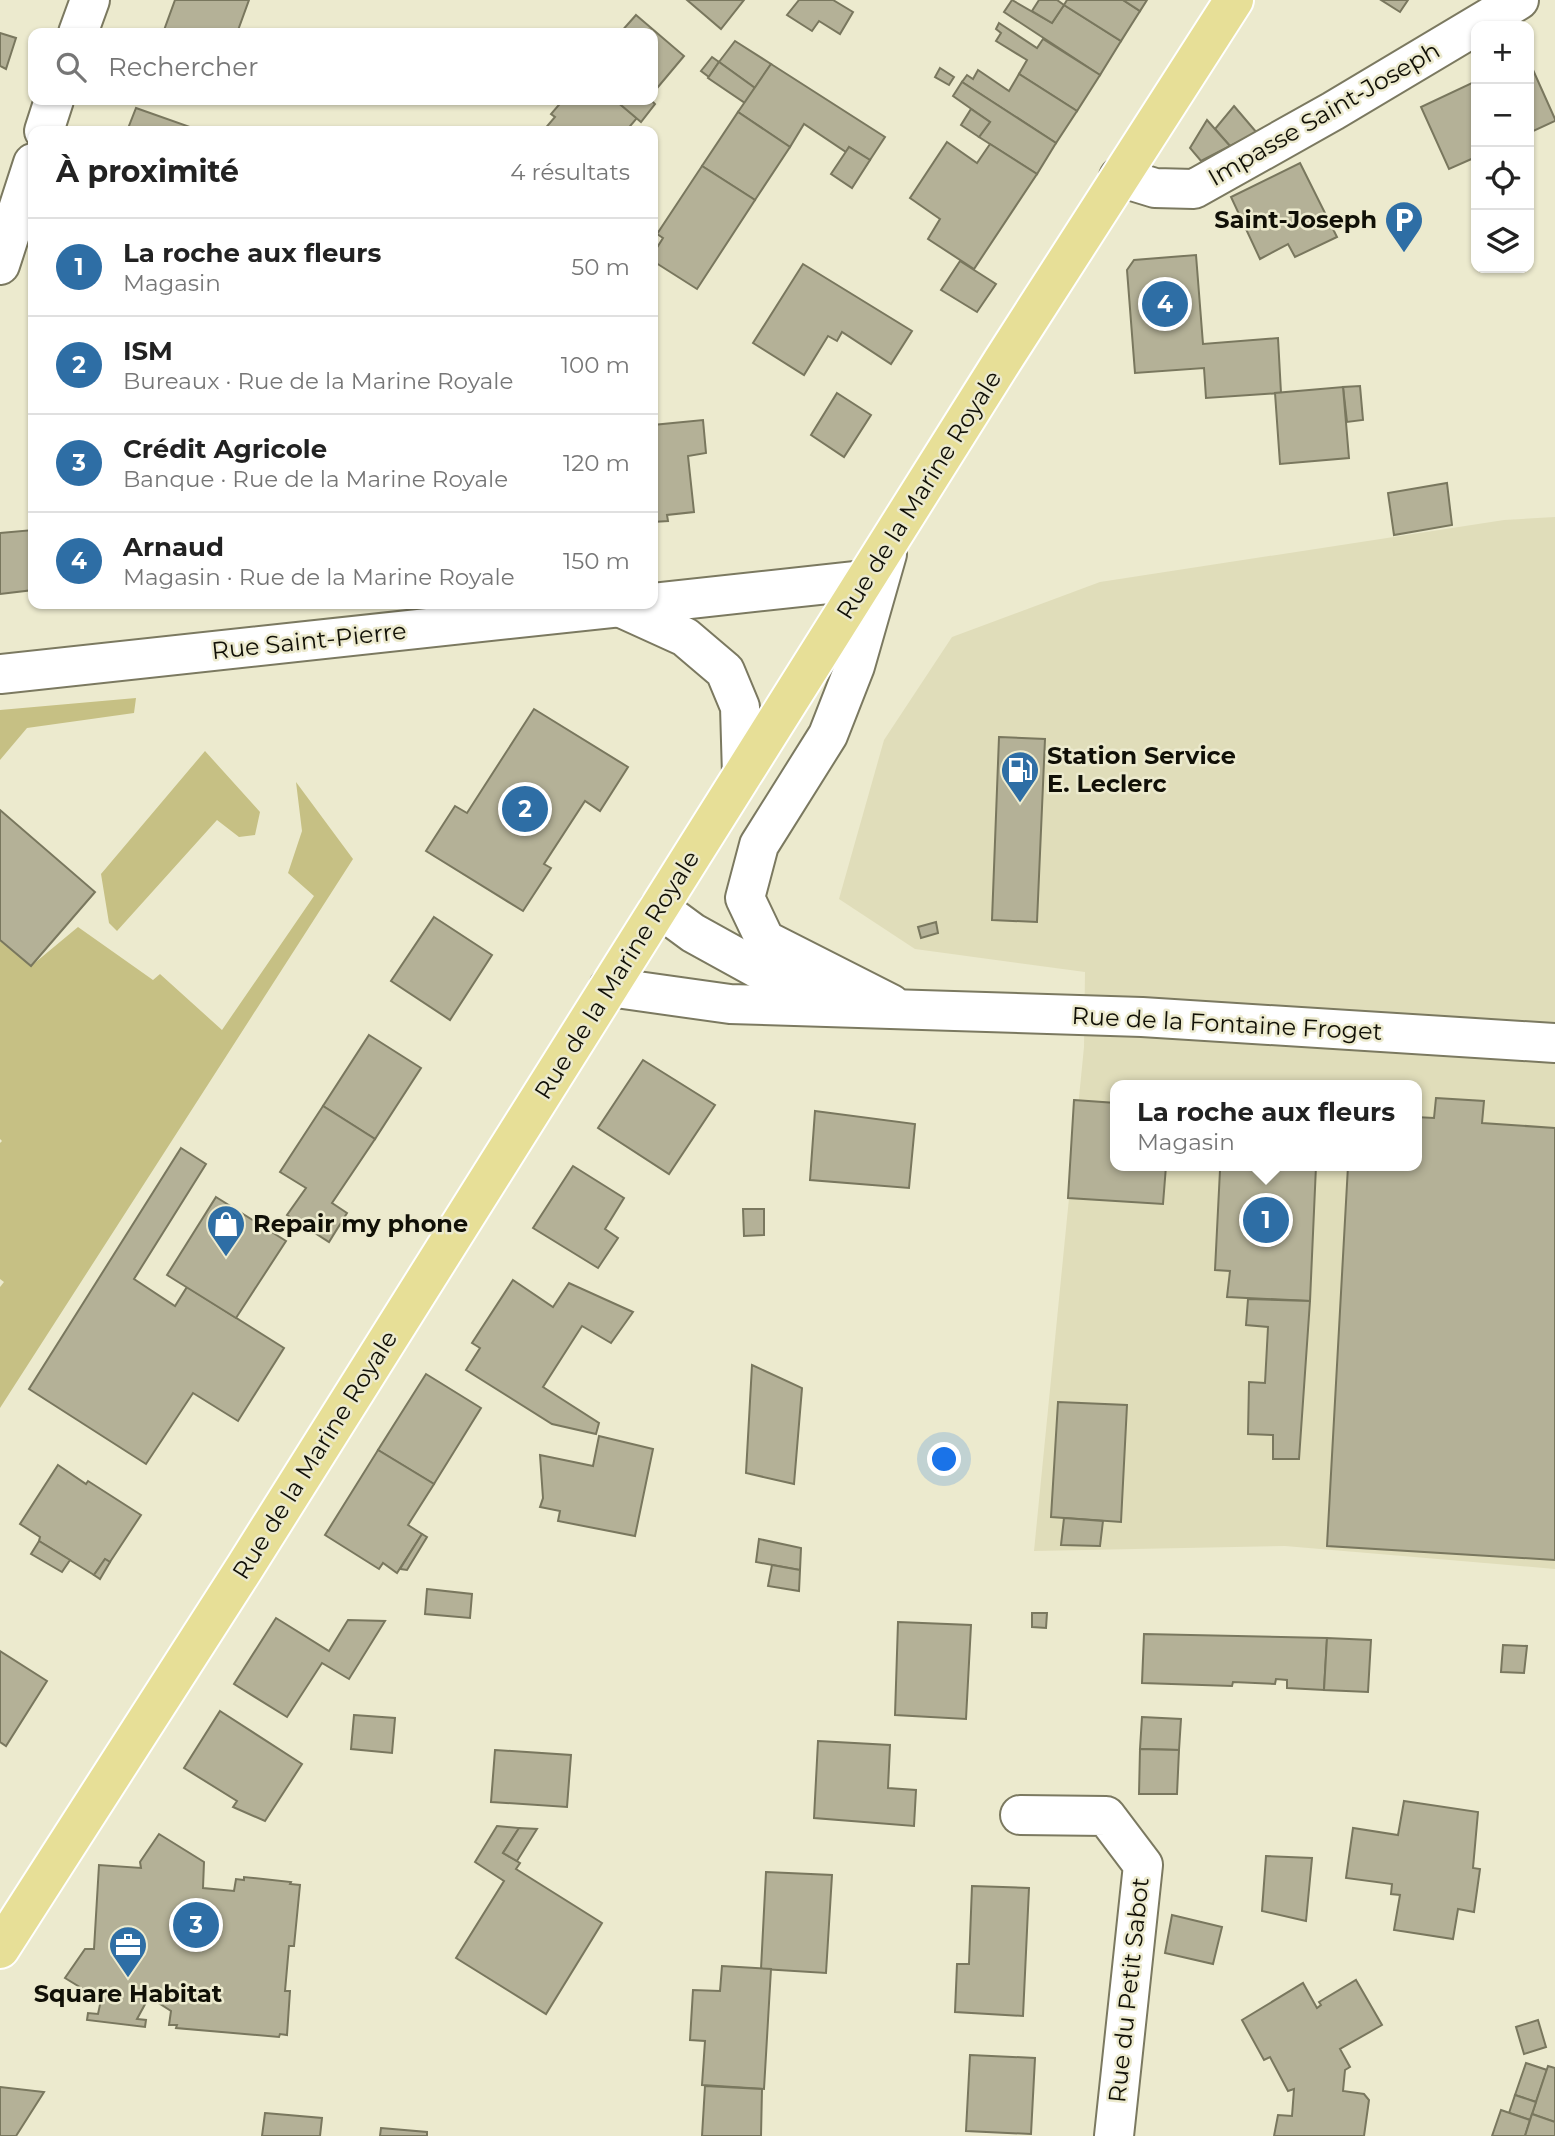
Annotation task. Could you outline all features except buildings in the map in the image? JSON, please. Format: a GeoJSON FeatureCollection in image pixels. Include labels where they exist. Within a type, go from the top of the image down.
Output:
{"type":"FeatureCollection","features":[{"type":"Feature","properties":{"kind":"main road","name":"Rue de la Marine Royale"},"geometry":{"type":"LineString","coordinates":[[0,1949],[245,1567],[1119,177],[1234,0]]}},
{"type":"Feature","properties":{"kind":"street"},"geometry":{"type":"LineString","coordinates":[[80,28],[90,0]]}},
{"type":"Feature","properties":{"kind":"street","name":"Impasse Saint-Joseph"},"geometry":{"type":"LineString","coordinates":[[1119,177],[1155,188],[1195,189],[1333,111],[1518,0]]}},
{"type":"Feature","properties":{"kind":"street"},"geometry":{"type":"LineString","coordinates":[[46,126],[52,105]]}},
{"type":"Feature","properties":{"kind":"street"},"geometry":{"type":"LineString","coordinates":[[0,265],[28,178]]}},
{"type":"Feature","properties":{"kind":"street","name":"Rue de la Fontaine Froget"},"geometry":{"type":"LineString","coordinates":[[892,538],[855,666],[828,735],[759,845],[745,898],[765,940],[899,1008]]}},
{"type":"Feature","properties":{"kind":"street","name":"Rue Saint-Pierre"},"geometry":{"type":"LineString","coordinates":[[658,603],[865,580]]}},
{"type":"Feature","properties":{"kind":"street","name":"Rue Saint-Pierre"},"geometry":{"type":"LineString","coordinates":[[0,674],[603,609]]}},
{"type":"Feature","properties":{"kind":"street"},"geometry":{"type":"LineString","coordinates":[[646,609],[685,637],[725,671],[740,707],[742,775]]}},
{"type":"Feature","properties":{"kind":"street","name":"Rue de la Fontaine Froget"},"geometry":{"type":"LineString","coordinates":[[659,908],[693,933],[762,971],[899,1008]]}},
{"type":"Feature","properties":{"kind":"street","name":"Rue de la Fontaine Froget"},"geometry":{"type":"LineString","coordinates":[[609,987],[730,1004],[1142,1017],[1555,1043]]}},
{"type":"Feature","properties":{"kind":"street","name":"Rue du Petit Sabot"},"geometry":{"type":"LineString","coordinates":[[1020,1815],[1106,1816],[1143,1865],[1114,2136]]}},
{"type":"Feature","properties":{"kind":"shaded area"},"geometry":{"type":"Polygon","coordinates":[[[1555,517],[1555,1569],[1285,1546],[1034,1551],[1084,1047],[1085,972],[915,949],[839,899],[884,740],[952,637],[1100,582],[1504,520],[1555,517]]]}},
{"type":"Feature","properties":{"kind":"shaded area"},"geometry":{"type":"Polygon","coordinates":[[[136,698],[134,713],[27,728],[0,760],[0,710],[136,698]]]}},
{"type":"Feature","properties":{"kind":"shaded area"},"geometry":{"type":"Polygon","coordinates":[[[205,751],[260,812],[255,835],[239,837],[217,820],[117,931],[109,923],[101,874],[205,751]]]}},
{"type":"Feature","properties":{"kind":"shaded area"},"geometry":{"type":"Polygon","coordinates":[[[296,782],[353,859],[0,1408],[0,1287],[4,1282],[0,1279],[0,940],[31,966],[78,927],[153,980],[160,974],[222,1030],[314,896],[288,873],[302,831],[296,782]]]}},
{"type":"Feature","properties":{"kind":"place","name":"Saint-Joseph"},"geometry":{"type":"Point","coordinates":[1404,254]}},
{"type":"Feature","properties":{"kind":"place","name":"Arnaud"},"geometry":{"type":"Point","coordinates":[1165,304]}},
{"type":"Feature","properties":{"kind":"place","name":"Station Service E. Leclerc"},"geometry":{"type":"Point","coordinates":[1020,804]}},
{"type":"Feature","properties":{"kind":"place","name":"ISM"},"geometry":{"type":"Point","coordinates":[525,809]}},
{"type":"Feature","properties":{"kind":"place","name":"La roche aux fleurs"},"geometry":{"type":"Point","coordinates":[1266,1220]}},
{"type":"Feature","properties":{"kind":"place","name":"Repair my phone"},"geometry":{"type":"Point","coordinates":[226,1258]}},
{"type":"Feature","properties":{"kind":"place","name":"Crédit Agricole"},"geometry":{"type":"Point","coordinates":[196,1925]}},
{"type":"Feature","properties":{"kind":"place","name":"Square Habitat"},"geometry":{"type":"Point","coordinates":[128,1979]}}]}
